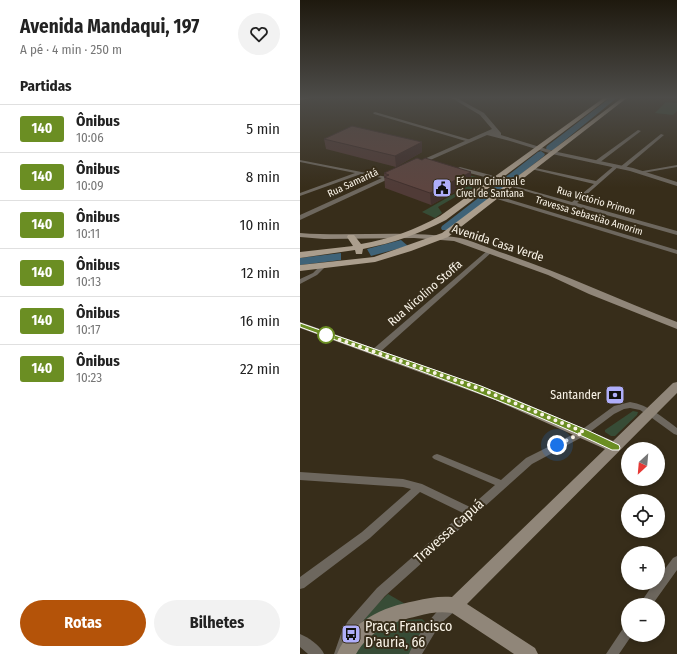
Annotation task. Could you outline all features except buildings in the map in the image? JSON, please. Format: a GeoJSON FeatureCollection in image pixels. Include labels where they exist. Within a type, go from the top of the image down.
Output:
{"type":"FeatureCollection","features":[{"type":"Feature","properties":{"kind":"main road"},"geometry":{"type":"LineString","coordinates":[[300,255],[359,248],[405,237],[432,225],[565,128]]}},
{"type":"Feature","properties":{"kind":"main road"},"geometry":{"type":"LineString","coordinates":[[300,268],[374,259],[408,250],[440,238],[511,186],[585,128]]}},
{"type":"Feature","properties":{"kind":"main road"},"geometry":{"type":"LineString","coordinates":[[432,225],[436,230],[450,232]]}},
{"type":"Feature","properties":{"kind":"main road","name":"Avenida Casa Verde"},"geometry":{"type":"LineString","coordinates":[[300,235],[324,237],[351,236],[455,239],[551,273],[592,292],[677,326]]}},
{"type":"Feature","properties":{"kind":"main road"},"geometry":{"type":"LineString","coordinates":[[351,236],[359,248]]}},
{"type":"Feature","properties":{"kind":"main road"},"geometry":{"type":"LineString","coordinates":[[348,263],[356,257],[359,248]]}},
{"type":"Feature","properties":{"kind":"main road"},"geometry":{"type":"LineString","coordinates":[[300,325],[478,388],[584,432],[615,448]]}},
{"type":"Feature","properties":{"kind":"main road"},"geometry":{"type":"LineString","coordinates":[[454,605],[677,386]]}},
{"type":"Feature","properties":{"kind":"main road"},"geometry":{"type":"LineString","coordinates":[[346,654],[351,643],[363,630],[382,617],[393,612],[442,603],[454,605],[529,654]]}},
{"type":"Feature","properties":{"kind":"street"},"geometry":{"type":"LineString","coordinates":[[424,128],[470,141]]}},
{"type":"Feature","properties":{"kind":"street"},"geometry":{"type":"LineString","coordinates":[[493,128],[501,136]]}},
{"type":"Feature","properties":{"kind":"street"},"geometry":{"type":"LineString","coordinates":[[413,166],[495,130]]}},
{"type":"Feature","properties":{"kind":"street"},"geometry":{"type":"LineString","coordinates":[[597,162],[639,131]]}},
{"type":"Feature","properties":{"kind":"street"},"geometry":{"type":"LineString","coordinates":[[487,134],[501,136],[553,152],[643,172],[677,184]]}},
{"type":"Feature","properties":{"kind":"street"},"geometry":{"type":"LineString","coordinates":[[573,204],[597,183],[662,135]]}},
{"type":"Feature","properties":{"kind":"street"},"geometry":{"type":"LineString","coordinates":[[426,160],[440,164]]}},
{"type":"Feature","properties":{"kind":"street"},"geometry":{"type":"LineString","coordinates":[[300,161],[387,178]]}},
{"type":"Feature","properties":{"kind":"street"},"geometry":{"type":"LineString","coordinates":[[643,172],[677,166]]}},
{"type":"Feature","properties":{"kind":"street"},"geometry":{"type":"LineString","coordinates":[[454,168],[496,178]]}},
{"type":"Feature","properties":{"kind":"street"},"geometry":{"type":"LineString","coordinates":[[533,168],[597,183]]}},
{"type":"Feature","properties":{"kind":"street","name":"Rua Samaritá"},"geometry":{"type":"LineString","coordinates":[[300,218],[401,172]]}},
{"type":"Feature","properties":{"kind":"street"},"geometry":{"type":"LineString","coordinates":[[300,196],[360,173]]}},
{"type":"Feature","properties":{"kind":"street","name":"Rua Victório Primon"},"geometry":{"type":"LineString","coordinates":[[511,186],[677,234]]}},
{"type":"Feature","properties":{"kind":"street","name":"Travessa Sebastião Amorim"},"geometry":{"type":"LineString","coordinates":[[496,197],[677,252]]}},
{"type":"Feature","properties":{"kind":"street","name":"Rua Nicolino Stoffa"},"geometry":{"type":"LineString","coordinates":[[375,352],[490,251]]}},
{"type":"Feature","properties":{"kind":"street"},"geometry":{"type":"LineString","coordinates":[[300,282],[314,274],[324,265]]}},
{"type":"Feature","properties":{"kind":"street","name":"Travessa Capuá"},"geometry":{"type":"LineString","coordinates":[[340,654],[346,635],[352,625],[365,610],[404,571],[501,484],[534,458],[584,432],[604,417],[624,406],[639,407],[677,432]]}},
{"type":"Feature","properties":{"kind":"street"},"geometry":{"type":"LineString","coordinates":[[437,457],[501,484]]}},
{"type":"Feature","properties":{"kind":"street"},"geometry":{"type":"LineString","coordinates":[[300,476],[403,483],[419,487],[470,512]]}},
{"type":"Feature","properties":{"kind":"street"},"geometry":{"type":"LineString","coordinates":[[300,584],[366,535],[419,487]]}},
{"type":"Feature","properties":{"kind":"street"},"geometry":{"type":"LineString","coordinates":[[651,598],[677,561]]}},
{"type":"Feature","properties":{"kind":"street"},"geometry":{"type":"LineString","coordinates":[[415,654],[436,620],[454,605]]}},
{"type":"Feature","properties":{"kind":"street"},"geometry":{"type":"LineString","coordinates":[[300,640],[318,654]]}},
{"type":"Feature","properties":{"kind":"street"},"geometry":{"type":"LineString","coordinates":[[612,654],[621,640]]}},
{"type":"Feature","properties":{"kind":"green space"},"geometry":{"type":"Polygon","coordinates":[[[437,167],[488,180],[468,194],[457,196],[438,207],[442,213],[435,218],[422,212],[475,182],[432,169],[437,167]]]}},
{"type":"Feature","properties":{"kind":"green space"},"geometry":{"type":"Polygon","coordinates":[[[633,411],[638,412],[637,415],[615,436],[611,436],[605,432],[605,430],[633,411]]]}},
{"type":"Feature","properties":{"kind":"green space"},"geometry":{"type":"Polygon","coordinates":[[[388,594],[407,605],[353,627],[388,594]]]}},
{"type":"Feature","properties":{"kind":"green space"},"geometry":{"type":"Polygon","coordinates":[[[422,619],[428,625],[410,654],[348,654],[387,621],[422,619]]]}},
{"type":"Feature","properties":{"kind":"water"},"geometry":{"type":"Polygon","coordinates":[[[401,240],[408,246],[371,256],[367,249],[401,240]]]}},
{"type":"Feature","properties":{"kind":"water"},"geometry":{"type":"Polygon","coordinates":[[[341,253],[341,260],[300,265],[300,258],[341,253]]]}},
{"type":"Feature","properties":{"kind":"waterway"},"geometry":{"type":"LineString","coordinates":[[550,148],[576,128]]}},
{"type":"Feature","properties":{"kind":"waterway"},"geometry":{"type":"LineString","coordinates":[[446,228],[541,154]]}},
{"type":"Feature","properties":{"kind":"bus line","name":"140"},"geometry":{"type":"LineString","coordinates":[[300,325],[478,388],[584,432],[615,448]]}},
{"type":"Feature","properties":{"kind":"place","name":"Fórum Criminal e Cível de Santana"},"geometry":{"type":"Point","coordinates":[442,188]}},
{"type":"Feature","properties":{"kind":"place","name":"Santander"},"geometry":{"type":"Point","coordinates":[615,395]}},
{"type":"Feature","properties":{"kind":"place","name":"Praça Francisco D'auria, 66"},"geometry":{"type":"Point","coordinates":[351,634]}},
{"type":"Feature","properties":{"kind":"route"},"geometry":{"type":"LineString","coordinates":[[326,335],[478,388],[584,432],[557,445]]}}]}
